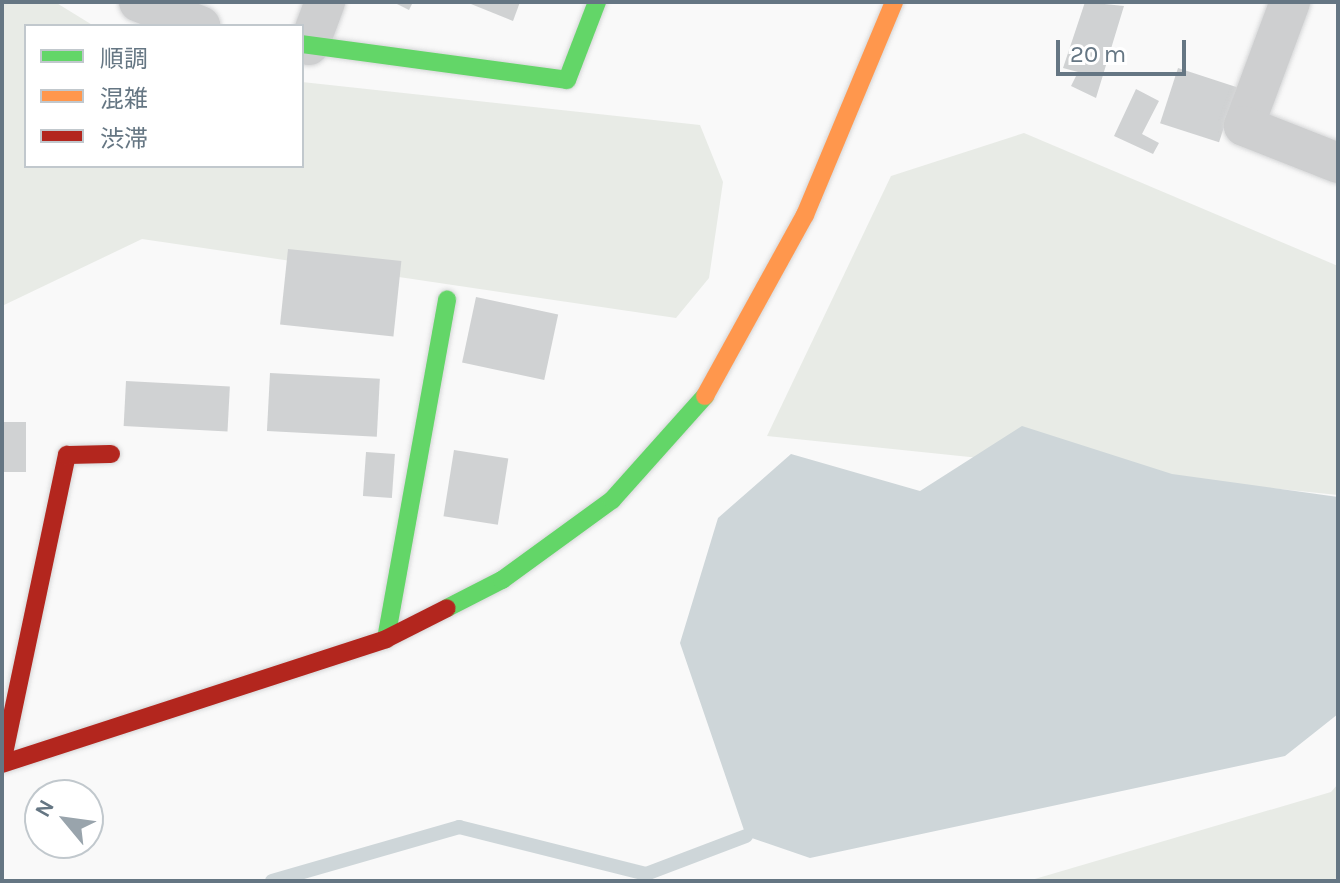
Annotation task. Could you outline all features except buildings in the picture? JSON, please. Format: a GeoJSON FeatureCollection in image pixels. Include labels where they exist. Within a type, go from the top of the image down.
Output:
{"type":"FeatureCollection","features":[{"type":"Feature","properties":{"kind":"street"},"geometry":{"type":"LineString","coordinates":[[139,2],[195,24]]}},
{"type":"Feature","properties":{"kind":"street"},"geometry":{"type":"LineString","coordinates":[[325,2],[306,44],[567,80],[597,2]]}},
{"type":"Feature","properties":{"kind":"street"},"geometry":{"type":"LineString","coordinates":[[111,454],[67,455],[2,764],[386,639],[445,613],[558,544],[679,432],[730,362],[805,215],[894,2]]}},
{"type":"Feature","properties":{"kind":"street"},"geometry":{"type":"LineString","coordinates":[[1290,2],[1244,126],[1338,163]]}},
{"type":"Feature","properties":{"kind":"street"},"geometry":{"type":"LineString","coordinates":[[386,639],[447,299]]}},
{"type":"Feature","properties":{"kind":"shaded area"},"geometry":{"type":"Polygon","coordinates":[[[2,2],[55,2],[91,24],[24,24],[24,168],[304,168],[304,82],[700,125],[723,182],[709,278],[676,318],[142,239],[2,306],[2,2]]]}},
{"type":"Feature","properties":{"kind":"shaded area"},"geometry":{"type":"Polygon","coordinates":[[[1024,133],[1338,266],[1338,495],[767,436],[891,176],[1024,133]]]}},
{"type":"Feature","properties":{"kind":"shaded area"},"geometry":{"type":"Polygon","coordinates":[[[1022,426],[1172,474],[1338,497],[1338,714],[1285,756],[810,858],[746,836],[680,643],[718,518],[791,454],[920,491],[1022,426]]]}},
{"type":"Feature","properties":{"kind":"shaded area"},"geometry":{"type":"Polygon","coordinates":[[[1338,784],[1338,881],[1028,881],[1331,792],[1338,784]]]}},
{"type":"Feature","properties":{"kind":"waterway"},"geometry":{"type":"LineString","coordinates":[[272,881],[459,827],[646,874],[746,836]]}},
{"type":"Feature","properties":{"kind":"traffic: fast"},"geometry":{"type":"LineString","coordinates":[[304,44],[567,80],[597,2]]}},
{"type":"Feature","properties":{"kind":"traffic: fast"},"geometry":{"type":"LineString","coordinates":[[386,639],[447,299]]}},
{"type":"Feature","properties":{"kind":"traffic: fast"},"geometry":{"type":"LineString","coordinates":[[447,608],[502,580],[612,500],[705,396]]}},
{"type":"Feature","properties":{"kind":"traffic: slow"},"geometry":{"type":"LineString","coordinates":[[705,396],[805,215],[894,2]]}},
{"type":"Feature","properties":{"kind":"traffic: jam"},"geometry":{"type":"LineString","coordinates":[[2,763],[67,455],[111,454]]}},
{"type":"Feature","properties":{"kind":"traffic: jam"},"geometry":{"type":"LineString","coordinates":[[2,764],[386,639],[447,608]]}}]}
